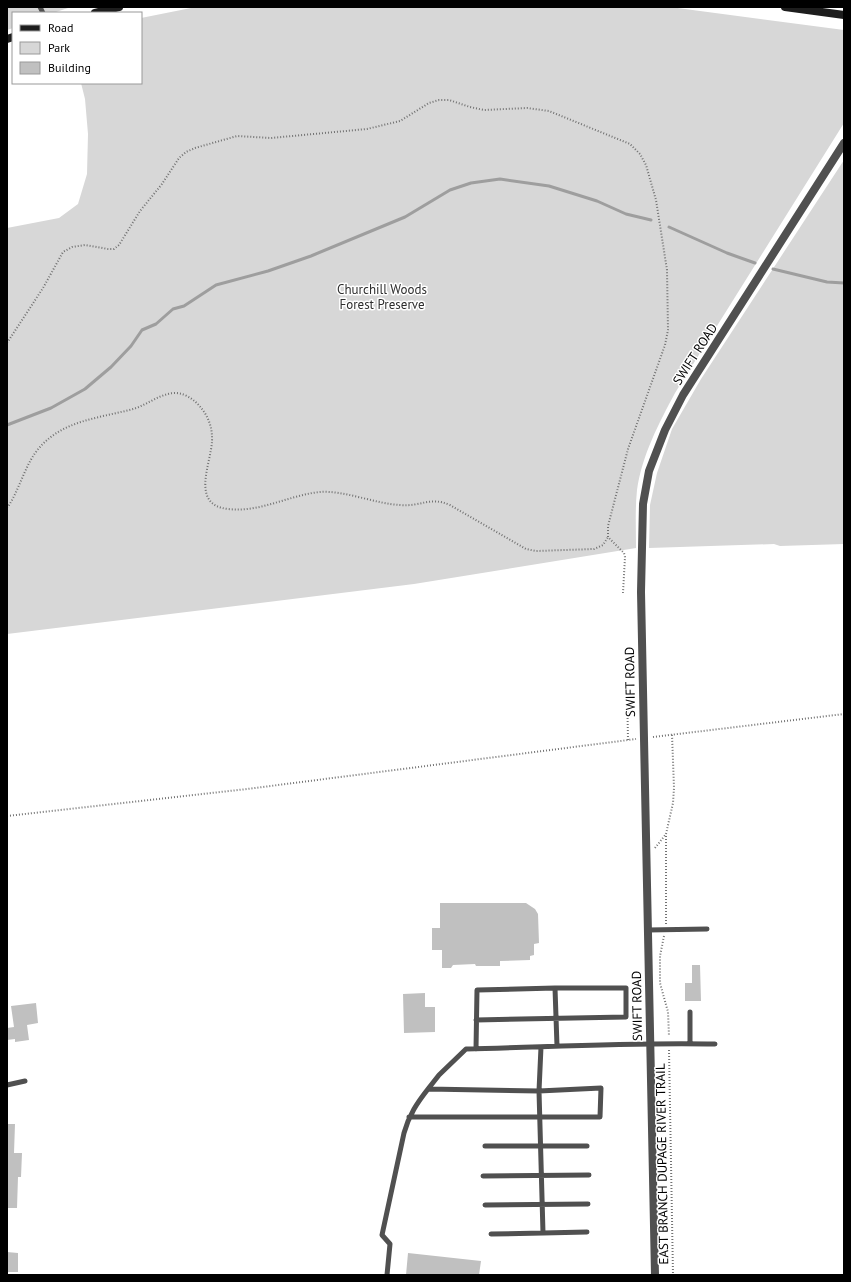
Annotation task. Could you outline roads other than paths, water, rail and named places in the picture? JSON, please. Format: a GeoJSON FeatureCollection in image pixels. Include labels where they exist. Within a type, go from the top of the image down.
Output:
{"type":"FeatureCollection","features":[{"type":"Feature","properties":{"kind":"main road"},"geometry":{"type":"LineString","coordinates":[[99,12],[119,7]]}},
{"type":"Feature","properties":{"kind":"main road"},"geometry":{"type":"LineString","coordinates":[[785,7],[844,15]]}},
{"type":"Feature","properties":{"kind":"street","name":"SWIFT ROAD"},"geometry":{"type":"LineString","coordinates":[[655,1275],[641,592],[642,516],[647,481],[658,445],[683,395],[844,143]]}},
{"type":"Feature","properties":{"kind":"lane"},"geometry":{"type":"LineString","coordinates":[[648,930],[707,929]]}},
{"type":"Feature","properties":{"kind":"lane"},"geometry":{"type":"LineString","coordinates":[[555,988],[557,1046]]}},
{"type":"Feature","properties":{"kind":"lane"},"geometry":{"type":"LineString","coordinates":[[476,1020],[626,1017],[626,988],[477,990],[476,1020],[476,1049]]}},
{"type":"Feature","properties":{"kind":"lane"},"geometry":{"type":"LineString","coordinates":[[690,1012],[690,1044]]}},
{"type":"Feature","properties":{"kind":"lane"},"geometry":{"type":"LineString","coordinates":[[387,1275],[390,1244],[382,1235],[408,1117],[439,1075],[466,1049],[650,1043],[715,1044]]}},
{"type":"Feature","properties":{"kind":"lane"},"geometry":{"type":"LineString","coordinates":[[541,1047],[539,1091],[543,1233]]}},
{"type":"Feature","properties":{"kind":"lane"},"geometry":{"type":"LineString","coordinates":[[7,1085],[24,1081]]}},
{"type":"Feature","properties":{"kind":"lane"},"geometry":{"type":"LineString","coordinates":[[408,1117],[600,1117],[601,1088],[539,1091],[428,1089]]}},
{"type":"Feature","properties":{"kind":"lane"},"geometry":{"type":"LineString","coordinates":[[485,1146],[587,1146]]}},
{"type":"Feature","properties":{"kind":"lane"},"geometry":{"type":"LineString","coordinates":[[483,1176],[589,1175]]}},
{"type":"Feature","properties":{"kind":"lane"},"geometry":{"type":"LineString","coordinates":[[485,1205],[588,1204]]}},
{"type":"Feature","properties":{"kind":"lane"},"geometry":{"type":"LineString","coordinates":[[491,1234],[587,1232]]}},
{"type":"Feature","properties":{"kind":"waterway"},"geometry":{"type":"LineString","coordinates":[[7,425],[51,408],[85,389],[111,367],[131,346],[142,330],[156,324],[173,309],[184,306],[216,285],[268,271],[311,256],[405,217],[450,190],[471,183],[500,179],[549,186],[597,201],[626,214],[651,220]]}},
{"type":"Feature","properties":{"kind":"waterway"},"geometry":{"type":"LineString","coordinates":[[669,227],[727,253],[755,263]]}},
{"type":"Feature","properties":{"kind":"waterway"},"geometry":{"type":"LineString","coordinates":[[773,269],[827,282],[844,283]]}},
{"type":"Feature","properties":{"kind":"park label","name":"Churchill Woods Forest Preserve"},"geometry":{"type":"Point","coordinates":[382,296]}}]}
